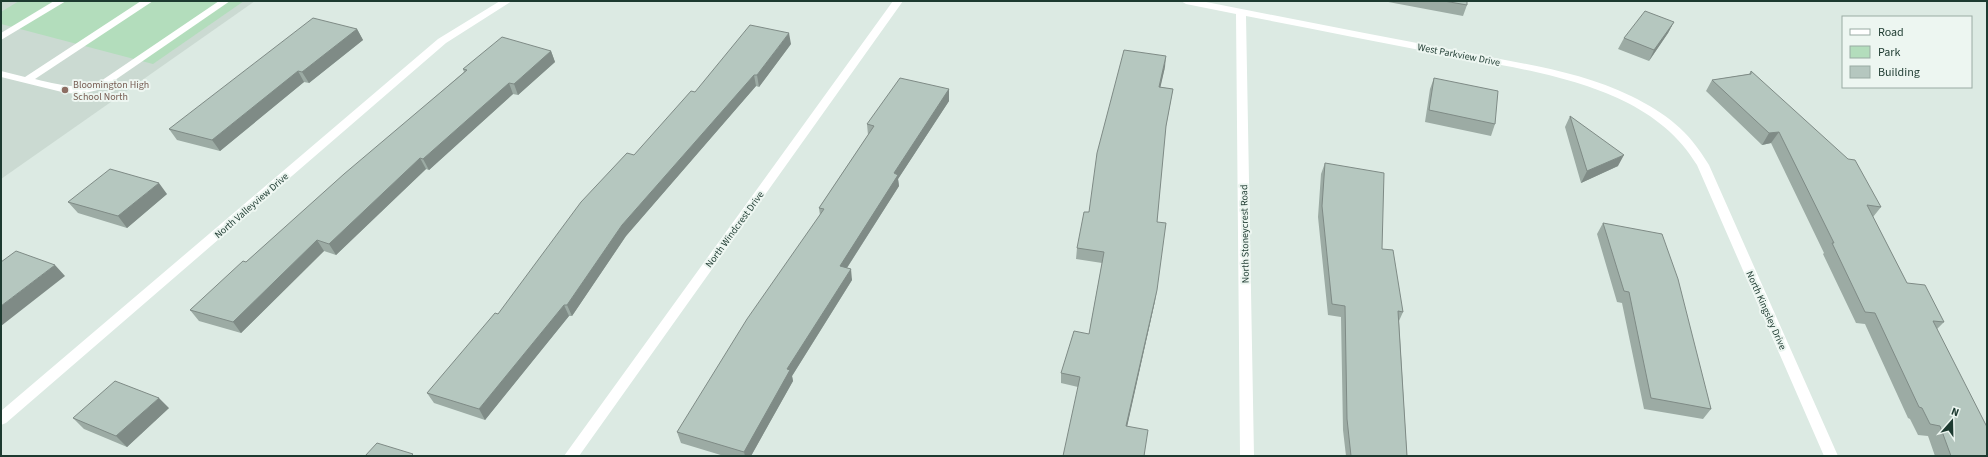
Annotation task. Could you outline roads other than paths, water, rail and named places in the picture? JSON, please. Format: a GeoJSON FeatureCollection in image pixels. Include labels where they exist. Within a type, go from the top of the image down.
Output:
{"type":"FeatureCollection","features":[{"type":"Feature","properties":{"kind":"street"},"geometry":{"type":"LineString","coordinates":[[1,37],[61,1]]}},
{"type":"Feature","properties":{"kind":"street"},"geometry":{"type":"LineString","coordinates":[[27,80],[148,1]]}},
{"type":"Feature","properties":{"kind":"street"},"geometry":{"type":"LineString","coordinates":[[1,74],[66,90],[81,91],[98,87],[225,1]]}},
{"type":"Feature","properties":{"kind":"street","name":"North Valleyview Drive"},"geometry":{"type":"LineString","coordinates":[[1,419],[442,41],[507,1]]}},
{"type":"Feature","properties":{"kind":"street","name":"North Windcrest Drive"},"geometry":{"type":"LineString","coordinates":[[571,456],[898,1]]}},
{"type":"Feature","properties":{"kind":"street","name":"West Parkview Drive"},"geometry":{"type":"LineString","coordinates":[[1186,1],[1553,72],[1594,84],[1655,114],[1689,143],[1703,165]]}},
{"type":"Feature","properties":{"kind":"street","name":"North Stoneycrest Road"},"geometry":{"type":"LineString","coordinates":[[1241,12],[1247,456]]}},
{"type":"Feature","properties":{"kind":"street","name":"North Kingsley Drive"},"geometry":{"type":"LineString","coordinates":[[1703,165],[1831,456]]}},
{"type":"Feature","properties":{"kind":"place","name":"Bloomington High School North"},"geometry":{"type":"Point","coordinates":[65,90]}}]}
